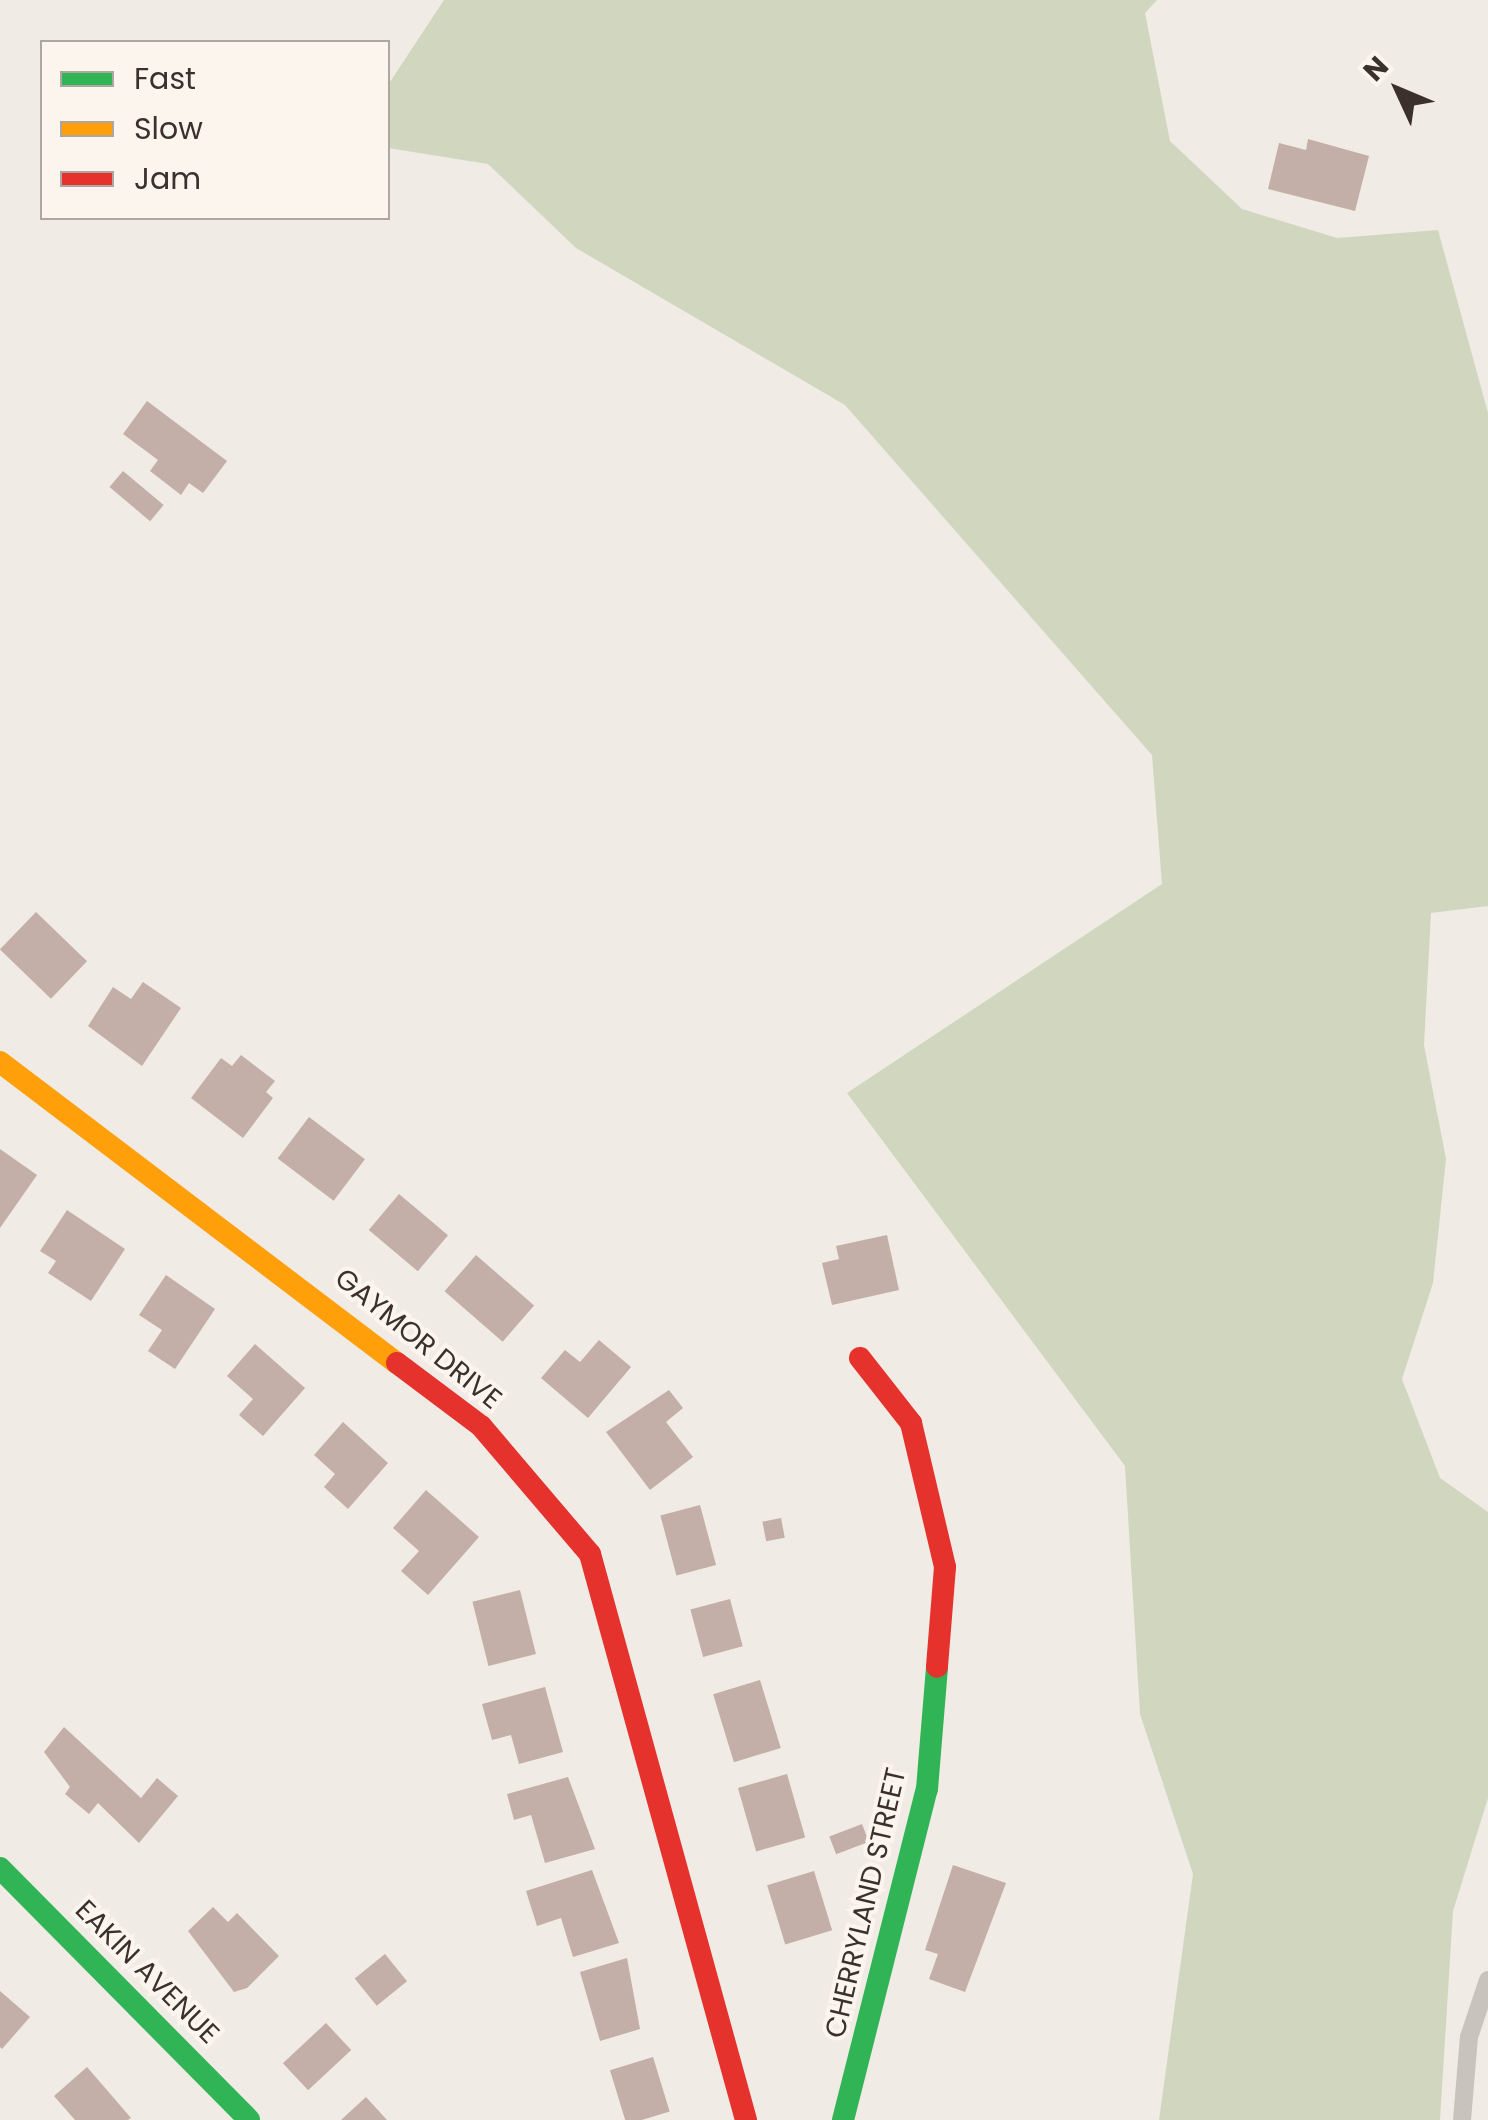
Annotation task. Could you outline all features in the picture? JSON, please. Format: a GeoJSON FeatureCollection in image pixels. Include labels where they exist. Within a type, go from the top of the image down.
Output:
{"type":"FeatureCollection","features":[{"type":"Feature","properties":{"kind":"street","name":"GAYMOR DRIVE"},"geometry":{"type":"LineString","coordinates":[[0,1062],[481,1426],[590,1554],[746,2120]]}},
{"type":"Feature","properties":{"kind":"street","name":"CHERRYLAND STREET"},"geometry":{"type":"LineString","coordinates":[[844,2120],[926,1790],[945,1567],[910,1423],[860,1358]]}},
{"type":"Feature","properties":{"kind":"street","name":"EAKIN AVENUE"},"geometry":{"type":"LineString","coordinates":[[0,1868],[249,2120]]}},
{"type":"Feature","properties":{"kind":"lane"},"geometry":{"type":"LineString","coordinates":[[1462,2120],[1469,2036],[1488,1980]]}},
{"type":"Feature","properties":{"kind":"green space"},"geometry":{"type":"Polygon","coordinates":[[[444,0],[1157,0],[1145,13],[1170,141],[1242,209],[1337,238],[1438,230],[1488,413],[1488,906],[1431,913],[1424,1045],[1446,1159],[1433,1283],[1402,1379],[1440,1478],[1488,1512],[1488,1798],[1453,1911],[1440,2120],[1159,2120],[1193,1874],[1140,1714],[1125,1466],[847,1093],[1162,884],[1152,755],[845,405],[576,248],[488,164],[390,148],[390,82],[444,0]]]}},
{"type":"Feature","properties":{"kind":"building"},"geometry":{"type":"Polygon","coordinates":[[[1308,139],[1369,156],[1355,211],[1268,189],[1279,143],[1306,150],[1308,139]]]}},
{"type":"Feature","properties":{"kind":"building"},"geometry":{"type":"Polygon","coordinates":[[[147,401],[227,461],[203,493],[189,483],[181,495],[150,471],[158,460],[123,434],[147,401]]]}},
{"type":"Feature","properties":{"kind":"building"},"geometry":{"type":"Polygon","coordinates":[[[123,471],[164,505],[150,521],[110,487],[123,471]]]}},
{"type":"Feature","properties":{"kind":"building"},"geometry":{"type":"Polygon","coordinates":[[[36,912],[87,961],[51,999],[0,950],[36,912]]]}},
{"type":"Feature","properties":{"kind":"building"},"geometry":{"type":"Polygon","coordinates":[[[143,982],[181,1008],[142,1066],[88,1026],[113,987],[131,999],[143,982]]]}},
{"type":"Feature","properties":{"kind":"building"},"geometry":{"type":"Polygon","coordinates":[[[241,1055],[275,1081],[266,1092],[273,1098],[243,1138],[191,1098],[221,1058],[232,1066],[241,1055]]]}},
{"type":"Feature","properties":{"kind":"building"},"geometry":{"type":"Polygon","coordinates":[[[309,1117],[365,1159],[334,1201],[278,1159],[309,1117]]]}},
{"type":"Feature","properties":{"kind":"building"},"geometry":{"type":"Polygon","coordinates":[[[0,1149],[37,1175],[0,1228],[0,1149]]]}},
{"type":"Feature","properties":{"kind":"building"},"geometry":{"type":"Polygon","coordinates":[[[399,1194],[448,1235],[418,1271],[369,1230],[399,1194]]]}},
{"type":"Feature","properties":{"kind":"building"},"geometry":{"type":"Polygon","coordinates":[[[67,1210],[125,1249],[91,1301],[48,1273],[56,1261],[40,1251],[67,1210]]]}},
{"type":"Feature","properties":{"kind":"building"},"geometry":{"type":"Polygon","coordinates":[[[887,1235],[899,1290],[832,1305],[822,1263],[839,1259],[836,1246],[887,1235]]]}},
{"type":"Feature","properties":{"kind":"building"},"geometry":{"type":"Polygon","coordinates":[[[476,1255],[534,1306],[503,1342],[445,1291],[476,1255]]]}},
{"type":"Feature","properties":{"kind":"building"},"geometry":{"type":"Polygon","coordinates":[[[166,1275],[215,1309],[175,1369],[148,1351],[162,1330],[139,1315],[166,1275]]]}},
{"type":"Feature","properties":{"kind":"building"},"geometry":{"type":"Polygon","coordinates":[[[599,1340],[631,1367],[588,1418],[541,1378],[565,1350],[580,1362],[599,1340]]]}},
{"type":"Feature","properties":{"kind":"building"},"geometry":{"type":"Polygon","coordinates":[[[255,1344],[305,1388],[263,1436],[239,1415],[253,1399],[227,1376],[255,1344]]]}},
{"type":"Feature","properties":{"kind":"building"},"geometry":{"type":"Polygon","coordinates":[[[669,1390],[683,1408],[666,1422],[693,1457],[650,1490],[606,1432],[669,1390]]]}},
{"type":"Feature","properties":{"kind":"building"},"geometry":{"type":"Polygon","coordinates":[[[343,1422],[388,1463],[348,1509],[324,1487],[335,1474],[314,1455],[343,1422]]]}},
{"type":"Feature","properties":{"kind":"building"},"geometry":{"type":"Polygon","coordinates":[[[426,1490],[479,1537],[428,1595],[401,1571],[419,1551],[393,1528],[426,1490]]]}},
{"type":"Feature","properties":{"kind":"building"},"geometry":{"type":"Polygon","coordinates":[[[700,1505],[716,1565],[676,1575],[660,1516],[700,1505]]]}},
{"type":"Feature","properties":{"kind":"building"},"geometry":{"type":"Polygon","coordinates":[[[781,1518],[785,1538],[766,1541],[762,1522],[781,1518]]]}},
{"type":"Feature","properties":{"kind":"building"},"geometry":{"type":"Polygon","coordinates":[[[520,1590],[536,1654],[488,1666],[472,1602],[520,1590]]]}},
{"type":"Feature","properties":{"kind":"building"},"geometry":{"type":"Polygon","coordinates":[[[730,1599],[743,1646],[703,1657],[690,1610],[730,1599]]]}},
{"type":"Feature","properties":{"kind":"building"},"geometry":{"type":"Polygon","coordinates":[[[760,1680],[781,1748],[734,1762],[713,1694],[760,1680]]]}},
{"type":"Feature","properties":{"kind":"building"},"geometry":{"type":"Polygon","coordinates":[[[545,1687],[563,1752],[519,1764],[511,1735],[492,1740],[482,1704],[545,1687]]]}},
{"type":"Feature","properties":{"kind":"building"},"geometry":{"type":"Polygon","coordinates":[[[64,1727],[141,1798],[157,1778],[178,1796],[139,1843],[98,1803],[89,1814],[65,1794],[70,1787],[44,1752],[64,1727]]]}},
{"type":"Feature","properties":{"kind":"building"},"geometry":{"type":"Polygon","coordinates":[[[787,1774],[805,1837],[756,1852],[738,1788],[787,1774]]]}},
{"type":"Feature","properties":{"kind":"building"},"geometry":{"type":"Polygon","coordinates":[[[568,1777],[595,1849],[545,1863],[531,1815],[514,1820],[507,1794],[568,1777]]]}},
{"type":"Feature","properties":{"kind":"building"},"geometry":{"type":"Polygon","coordinates":[[[862,1824],[869,1842],[836,1854],[829,1837],[862,1824]]]}},
{"type":"Feature","properties":{"kind":"building"},"geometry":{"type":"Polygon","coordinates":[[[953,1865],[1006,1883],[965,1992],[929,1979],[938,1954],[925,1950],[953,1865]]]}},
{"type":"Feature","properties":{"kind":"building"},"geometry":{"type":"Polygon","coordinates":[[[592,1870],[619,1943],[573,1957],[561,1918],[537,1926],[526,1891],[592,1870]]]}},
{"type":"Feature","properties":{"kind":"building"},"geometry":{"type":"Polygon","coordinates":[[[814,1871],[832,1930],[785,1945],[767,1885],[814,1871]]]}},
{"type":"Feature","properties":{"kind":"building"},"geometry":{"type":"Polygon","coordinates":[[[213,1907],[228,1922],[237,1913],[279,1956],[247,1988],[234,1992],[188,1931],[213,1907]]]}},
{"type":"Feature","properties":{"kind":"building"},"geometry":{"type":"Polygon","coordinates":[[[385,1954],[407,1981],[377,2006],[355,1979],[385,1954]]]}},
{"type":"Feature","properties":{"kind":"building"},"geometry":{"type":"Polygon","coordinates":[[[627,1958],[640,2029],[600,2041],[580,1972],[627,1958]]]}},
{"type":"Feature","properties":{"kind":"building"},"geometry":{"type":"Polygon","coordinates":[[[0,1991],[30,2017],[2,2049],[0,2047],[0,1991]]]}},
{"type":"Feature","properties":{"kind":"building"},"geometry":{"type":"Polygon","coordinates":[[[326,2023],[351,2050],[308,2090],[283,2063],[326,2023]]]}},
{"type":"Feature","properties":{"kind":"building"},"geometry":{"type":"Polygon","coordinates":[[[653,2057],[670,2112],[642,2120],[625,2120],[610,2070],[653,2057]]]}},
{"type":"Feature","properties":{"kind":"building"},"geometry":{"type":"Polygon","coordinates":[[[87,2067],[131,2118],[75,2120],[54,2096],[87,2067]]]}},
{"type":"Feature","properties":{"kind":"building"},"geometry":{"type":"Polygon","coordinates":[[[366,2097],[387,2120],[341,2120],[366,2097]]]}},
{"type":"Feature","properties":{"kind":"traffic: fast"},"geometry":{"type":"LineString","coordinates":[[843,2120],[927,1789],[937,1667]]}},
{"type":"Feature","properties":{"kind":"traffic: fast"},"geometry":{"type":"LineString","coordinates":[[0,1868],[249,2120]]}},
{"type":"Feature","properties":{"kind":"traffic: slow"},"geometry":{"type":"LineString","coordinates":[[0,1062],[397,1363]]}},
{"type":"Feature","properties":{"kind":"traffic: jam"},"geometry":{"type":"LineString","coordinates":[[860,1358],[911,1423],[945,1567],[937,1667]]}},
{"type":"Feature","properties":{"kind":"traffic: jam"},"geometry":{"type":"LineString","coordinates":[[397,1363],[481,1426],[590,1554],[746,2120]]}}]}
